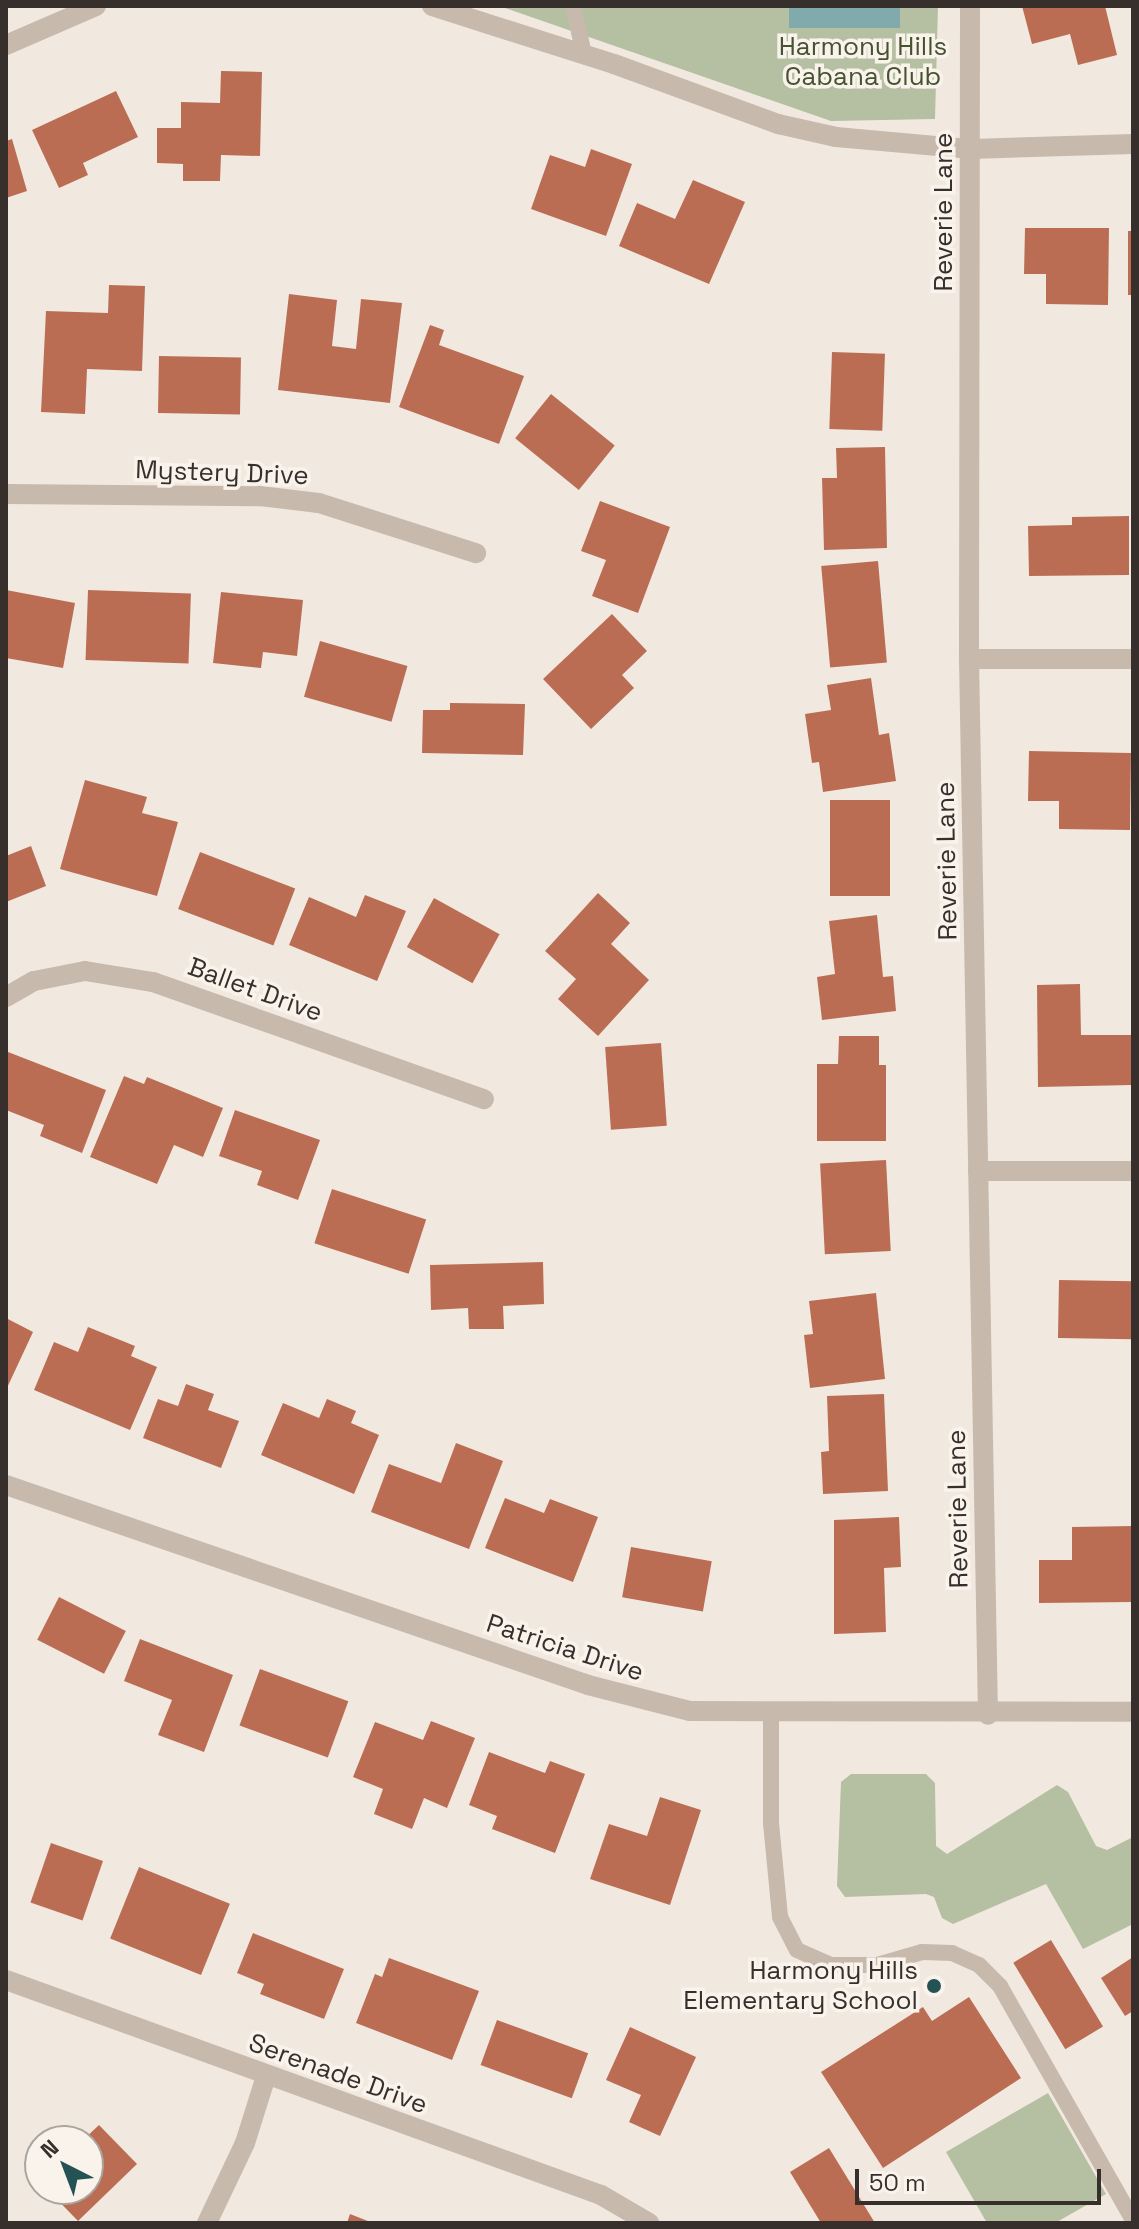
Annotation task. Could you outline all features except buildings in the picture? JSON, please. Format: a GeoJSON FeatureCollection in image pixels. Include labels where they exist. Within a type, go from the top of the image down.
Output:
{"type":"FeatureCollection","features":[{"type":"Feature","properties":{"kind":"street"},"geometry":{"type":"LineString","coordinates":[[6,45],[96,6]]}},
{"type":"Feature","properties":{"kind":"street"},"geometry":{"type":"LineString","coordinates":[[432,6],[584,54],[778,124],[836,137],[971,149],[1133,144]]}},
{"type":"Feature","properties":{"kind":"street","name":"Reverie Lane"},"geometry":{"type":"LineString","coordinates":[[970,6],[969,659],[988,1715]]}},
{"type":"Feature","properties":{"kind":"street","name":"Mystery Drive"},"geometry":{"type":"LineString","coordinates":[[6,494],[260,496],[319,503],[476,553]]}},
{"type":"Feature","properties":{"kind":"street"},"geometry":{"type":"LineString","coordinates":[[969,659],[1133,659]]}},
{"type":"Feature","properties":{"kind":"street","name":"Ballet Drive"},"geometry":{"type":"LineString","coordinates":[[6,997],[34,981],[85,971],[153,982],[484,1099]]}},
{"type":"Feature","properties":{"kind":"street"},"geometry":{"type":"LineString","coordinates":[[978,1171],[1133,1171]]}},
{"type":"Feature","properties":{"kind":"street","name":"Patricia Drive"},"geometry":{"type":"LineString","coordinates":[[6,1485],[639,1701],[690,1711],[771,1714],[1133,1712]]}},
{"type":"Feature","properties":{"kind":"street","name":"Serenade Drive"},"geometry":{"type":"LineString","coordinates":[[6,1980],[601,2195],[649,2223]]}},
{"type":"Feature","properties":{"kind":"street"},"geometry":{"type":"LineString","coordinates":[[207,2223],[245,2143],[266,2076]]}},
{"type":"Feature","properties":{"kind":"lane"},"geometry":{"type":"LineString","coordinates":[[573,6],[584,54]]}},
{"type":"Feature","properties":{"kind":"lane"},"geometry":{"type":"LineString","coordinates":[[771,1714],[771,1823],[780,1917],[797,1950],[830,1965],[877,1965],[922,1952],[952,1953],[979,1965],[1000,1986],[1131,2217]]}},
{"type":"Feature","properties":{"kind":"green space","name":"Harmony Hills Cabana Club"},"geometry":{"type":"Polygon","coordinates":[[[499,6],[938,6],[935,119],[831,121],[499,6]]]}},
{"type":"Feature","properties":{"kind":"green space"},"geometry":{"type":"Polygon","coordinates":[[[851,1774],[926,1774],[935,1783],[936,1846],[947,1854],[1057,1785],[1068,1792],[1096,1846],[1107,1850],[1133,1837],[1133,1924],[1083,1949],[1046,1884],[953,1924],[942,1918],[934,1897],[926,1894],[845,1897],[837,1886],[841,1782],[851,1774]]]}},
{"type":"Feature","properties":{"kind":"green space"},"geometry":{"type":"Polygon","coordinates":[[[1048,2093],[1106,2194],[1055,2223],[987,2223],[946,2152],[1048,2093]]]}},
{"type":"Feature","properties":{"kind":"water"},"geometry":{"type":"Polygon","coordinates":[[[789,6],[900,6],[900,28],[789,28],[789,6]]]}},
{"type":"Feature","properties":{"kind":"place","name":"Harmony Hills Elementary School"},"geometry":{"type":"Point","coordinates":[934,1986]}}]}
